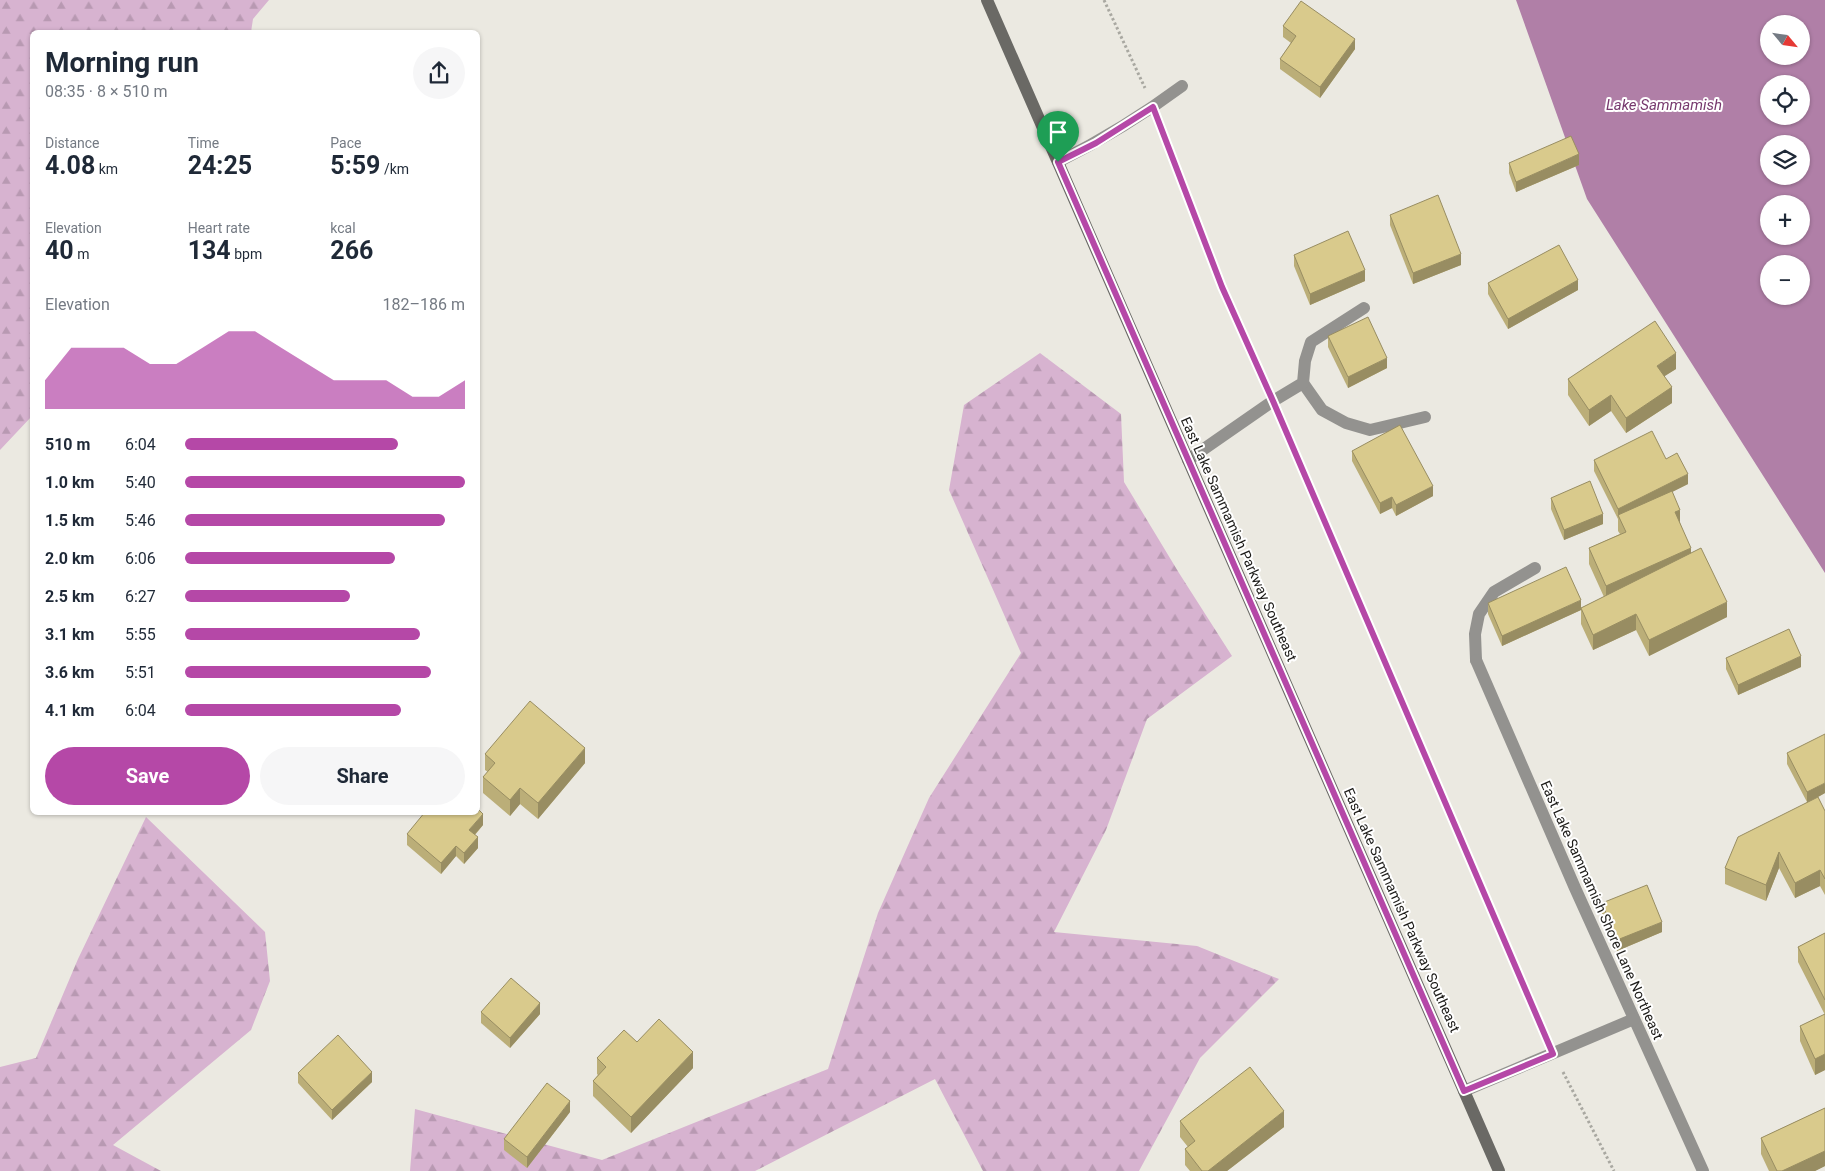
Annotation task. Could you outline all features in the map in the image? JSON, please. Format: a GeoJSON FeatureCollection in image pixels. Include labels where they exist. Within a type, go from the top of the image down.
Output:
{"type":"FeatureCollection","features":[{"type":"Feature","properties":{"kind":"main road","name":"East Lake Sammamish Parkway Southeast"},"geometry":{"type":"LineString","coordinates":[[987,0],[1499,1171]]}},
{"type":"Feature","properties":{"kind":"street"},"geometry":{"type":"LineString","coordinates":[[1058,162],[1096,143],[1182,86]]}},
{"type":"Feature","properties":{"kind":"street"},"geometry":{"type":"LineString","coordinates":[[1364,308],[1311,342],[1305,361],[1303,383],[1322,410],[1346,423],[1370,430],[1425,417]]}},
{"type":"Feature","properties":{"kind":"street"},"geometry":{"type":"LineString","coordinates":[[1188,460],[1273,401],[1303,383]]}},
{"type":"Feature","properties":{"kind":"street","name":"East Lake Sammamish Shore Lane Northeast"},"geometry":{"type":"LineString","coordinates":[[1535,568],[1494,592],[1480,614],[1475,634],[1476,660],[1703,1171]]}},
{"type":"Feature","properties":{"kind":"street"},"geometry":{"type":"LineString","coordinates":[[1464,1091],[1634,1019]]}},
{"type":"Feature","properties":{"kind":"path"},"geometry":{"type":"LineString","coordinates":[[1104,0],[1153,107],[1222,287],[1273,401],[1553,1054],[1614,1171]]}},
{"type":"Feature","properties":{"kind":"green space"},"geometry":{"type":"Polygon","coordinates":[[[0,0],[269,0],[253,19],[251,30],[30,30],[30,418],[0,450],[0,0]]]}},
{"type":"Feature","properties":{"kind":"green space"},"geometry":{"type":"Polygon","coordinates":[[[1040,353],[1121,414],[1124,482],[1232,656],[1147,719],[1106,830],[1054,932],[1197,946],[1279,979],[1200,1058],[1139,1171],[983,1171],[935,1079],[755,1171],[410,1171],[415,1109],[602,1160],[828,1069],[878,913],[929,798],[1021,653],[949,490],[964,405],[1040,353]]]}},
{"type":"Feature","properties":{"kind":"green space"},"geometry":{"type":"Polygon","coordinates":[[[146,817],[265,932],[270,981],[251,1030],[113,1145],[161,1171],[0,1171],[0,1067],[36,1058],[78,959],[146,817]]]}},
{"type":"Feature","properties":{"kind":"water","name":"Lake Sammamish"},"geometry":{"type":"Polygon","coordinates":[[[1516,0],[1825,0],[1825,573],[1587,199],[1516,0]]]}},
{"type":"Feature","properties":{"kind":"building"},"geometry":{"type":"Polygon","coordinates":[[[1301,1],[1355,39],[1320,87],[1280,59],[1296,36],[1283,26],[1301,1]]]}},
{"type":"Feature","properties":{"kind":"building"},"geometry":{"type":"Polygon","coordinates":[[[1571,136],[1579,154],[1516,182],[1509,163],[1571,136]]]}},
{"type":"Feature","properties":{"kind":"building"},"geometry":{"type":"Polygon","coordinates":[[[1438,195],[1461,254],[1413,273],[1390,215],[1438,195]]]}},
{"type":"Feature","properties":{"kind":"building"},"geometry":{"type":"Polygon","coordinates":[[[1348,231],[1365,270],[1310,294],[1294,255],[1348,231]]]}},
{"type":"Feature","properties":{"kind":"building"},"geometry":{"type":"Polygon","coordinates":[[[1559,245],[1578,280],[1508,319],[1488,283],[1559,245]]]}},
{"type":"Feature","properties":{"kind":"building"},"geometry":{"type":"Polygon","coordinates":[[[1368,317],[1387,358],[1348,377],[1328,336],[1368,317]]]}},
{"type":"Feature","properties":{"kind":"building"},"geometry":{"type":"Polygon","coordinates":[[[1655,321],[1676,353],[1657,366],[1672,387],[1626,418],[1611,395],[1589,410],[1568,379],[1655,321]]]}},
{"type":"Feature","properties":{"kind":"building"},"geometry":{"type":"Polygon","coordinates":[[[1400,425],[1433,486],[1396,505],[1392,497],[1380,503],[1352,451],[1400,425]]]}},
{"type":"Feature","properties":{"kind":"building"},"geometry":{"type":"Polygon","coordinates":[[[1652,431],[1666,459],[1677,453],[1688,474],[1618,509],[1594,460],[1652,431]]]}},
{"type":"Feature","properties":{"kind":"building"},"geometry":{"type":"Polygon","coordinates":[[[1590,481],[1603,514],[1564,530],[1551,498],[1590,481]]]}},
{"type":"Feature","properties":{"kind":"building"},"geometry":{"type":"Polygon","coordinates":[[[1672,491],[1680,510],[1675,512],[1691,548],[1606,586],[1589,548],[1626,532],[1618,515],[1672,491]]]}},
{"type":"Feature","properties":{"kind":"building"},"geometry":{"type":"Polygon","coordinates":[[[1701,548],[1727,602],[1649,640],[1636,614],[1593,635],[1581,608],[1701,548]]]}},
{"type":"Feature","properties":{"kind":"building"},"geometry":{"type":"Polygon","coordinates":[[[1566,567],[1581,600],[1502,636],[1488,603],[1566,567]]]}},
{"type":"Feature","properties":{"kind":"building"},"geometry":{"type":"Polygon","coordinates":[[[1789,629],[1801,656],[1738,685],[1726,658],[1789,629]]]}},
{"type":"Feature","properties":{"kind":"building"},"geometry":{"type":"Polygon","coordinates":[[[530,701],[585,748],[538,803],[520,788],[510,800],[483,777],[495,763],[485,754],[530,701]]]}},
{"type":"Feature","properties":{"kind":"building"},"geometry":{"type":"Polygon","coordinates":[[[1825,734],[1825,783],[1807,792],[1787,753],[1825,734]]]}},
{"type":"Feature","properties":{"kind":"building"},"geometry":{"type":"Polygon","coordinates":[[[1818,797],[1825,811],[1825,879],[1820,870],[1795,883],[1779,852],[1766,885],[1725,868],[1738,837],[1818,797]]]}},
{"type":"Feature","properties":{"kind":"building"},"geometry":{"type":"Polygon","coordinates":[[[480,811],[483,814],[469,830],[478,837],[464,853],[456,846],[441,863],[407,834],[423,815],[480,815],[480,811]]]}},
{"type":"Feature","properties":{"kind":"building"},"geometry":{"type":"Polygon","coordinates":[[[1647,885],[1662,922],[1617,940],[1602,903],[1647,885]]]}},
{"type":"Feature","properties":{"kind":"building"},"geometry":{"type":"Polygon","coordinates":[[[1825,933],[1825,1000],[1798,947],[1825,933]]]}},
{"type":"Feature","properties":{"kind":"building"},"geometry":{"type":"Polygon","coordinates":[[[511,978],[540,1003],[510,1038],[481,1012],[511,978]]]}},
{"type":"Feature","properties":{"kind":"building"},"geometry":{"type":"Polygon","coordinates":[[[1825,1014],[1825,1054],[1815,1059],[1800,1026],[1825,1014]]]}},
{"type":"Feature","properties":{"kind":"building"},"geometry":{"type":"Polygon","coordinates":[[[659,1019],[693,1052],[631,1117],[593,1081],[606,1067],[597,1058],[624,1030],[637,1042],[659,1019]]]}},
{"type":"Feature","properties":{"kind":"building"},"geometry":{"type":"Polygon","coordinates":[[[338,1035],[372,1072],[332,1110],[298,1073],[338,1035]]]}},
{"type":"Feature","properties":{"kind":"building"},"geometry":{"type":"Polygon","coordinates":[[[1250,1067],[1284,1111],[1208,1171],[1202,1171],[1185,1149],[1195,1141],[1180,1121],[1250,1067]]]}},
{"type":"Feature","properties":{"kind":"building"},"geometry":{"type":"Polygon","coordinates":[[[547,1083],[570,1101],[527,1157],[504,1139],[547,1083]]]}},
{"type":"Feature","properties":{"kind":"building"},"geometry":{"type":"Polygon","coordinates":[[[1825,1108],[1825,1151],[1782,1171],[1777,1171],[1761,1138],[1825,1108]]]}},
{"type":"Feature","properties":{"kind":"route"},"geometry":{"type":"LineString","coordinates":[[1153,107],[1222,287],[1273,401],[1553,1054],[1464,1091],[1058,162],[1096,143],[1153,107]]}}]}
